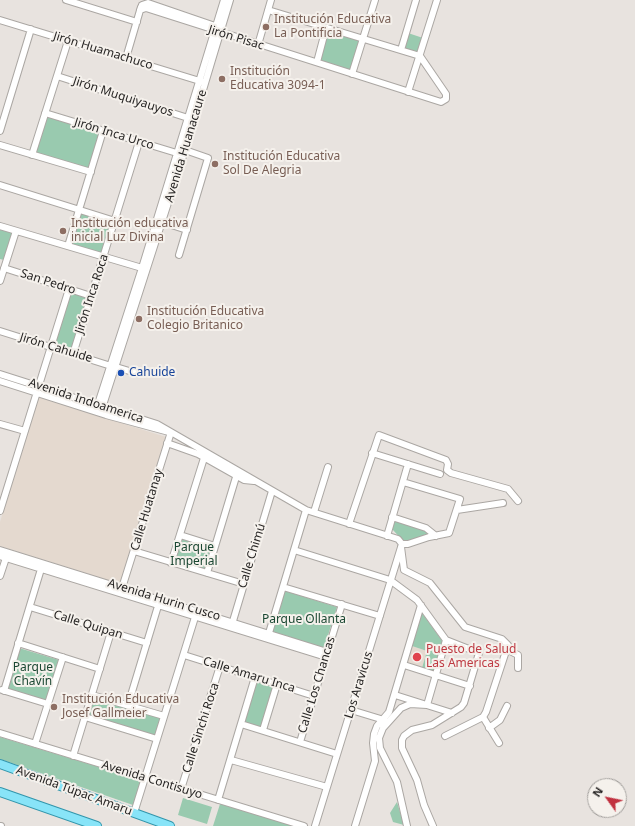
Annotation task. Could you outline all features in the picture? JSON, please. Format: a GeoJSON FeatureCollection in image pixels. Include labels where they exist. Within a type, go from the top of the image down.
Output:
{"type":"FeatureCollection","features":[{"type":"Feature","properties":{"kind":"main road","name":"Avenida Túpac Amaru"},"geometry":{"type":"LineString","coordinates":[[0,764],[170,826]]}},
{"type":"Feature","properties":{"kind":"main road","name":"Avenida Túpac Amaru"},"geometry":{"type":"LineString","coordinates":[[0,792],[87,824],[97,826]]}},
{"type":"Feature","properties":{"kind":"street"},"geometry":{"type":"LineString","coordinates":[[66,0],[137,22]]}},
{"type":"Feature","properties":{"kind":"street","name":"Avenida Huanacaure"},"geometry":{"type":"LineString","coordinates":[[218,30],[224,0]]}},
{"type":"Feature","properties":{"kind":"street","name":"Avenida Huanacaure"},"geometry":{"type":"LineString","coordinates":[[101,405],[162,222],[202,82],[218,30],[230,0]]}},
{"type":"Feature","properties":{"kind":"street"},"geometry":{"type":"LineString","coordinates":[[258,45],[272,0]]}},
{"type":"Feature","properties":{"kind":"street"},"geometry":{"type":"LineString","coordinates":[[352,74],[375,0]]}},
{"type":"Feature","properties":{"kind":"street"},"geometry":{"type":"LineString","coordinates":[[401,50],[416,0]]}},
{"type":"Feature","properties":{"kind":"street"},"geometry":{"type":"LineString","coordinates":[[408,92],[437,0]]}},
{"type":"Feature","properties":{"kind":"street","name":"Jirón Pisac"},"geometry":{"type":"LineString","coordinates":[[142,5],[148,3],[258,45],[441,102],[446,99],[446,94],[420,56]]}},
{"type":"Feature","properties":{"kind":"street"},"geometry":{"type":"LineString","coordinates":[[126,58],[142,5]]}},
{"type":"Feature","properties":{"kind":"street"},"geometry":{"type":"LineString","coordinates":[[268,10],[420,56]]}},
{"type":"Feature","properties":{"kind":"street","name":"Jirón Huamachuco"},"geometry":{"type":"LineString","coordinates":[[0,20],[202,82]]}},
{"type":"Feature","properties":{"kind":"street"},"geometry":{"type":"LineString","coordinates":[[316,62],[326,28]]}},
{"type":"Feature","properties":{"kind":"street"},"geometry":{"type":"LineString","coordinates":[[0,131],[31,29]]}},
{"type":"Feature","properties":{"kind":"street"},"geometry":{"type":"LineString","coordinates":[[32,155],[68,41]]}},
{"type":"Feature","properties":{"kind":"street","name":"Jirón Muquiyauyos"},"geometry":{"type":"LineString","coordinates":[[57,76],[188,118]]}},
{"type":"Feature","properties":{"kind":"street","name":"Avenida Huanacaure"},"geometry":{"type":"LineString","coordinates":[[114,366],[142,268],[182,153],[188,118],[202,82]]}},
{"type":"Feature","properties":{"kind":"street","name":"Jirón Inca Urco"},"geometry":{"type":"LineString","coordinates":[[45,113],[139,142],[208,158],[187,230]]}},
{"type":"Feature","properties":{"kind":"street"},"geometry":{"type":"LineString","coordinates":[[68,246],[103,131]]}},
{"type":"Feature","properties":{"kind":"street","name":"Jirón Inca Roca"},"geometry":{"type":"LineString","coordinates":[[73,354],[139,142]]}},
{"type":"Feature","properties":{"kind":"street"},"geometry":{"type":"LineString","coordinates":[[0,145],[91,172]]}},
{"type":"Feature","properties":{"kind":"street"},"geometry":{"type":"LineString","coordinates":[[0,186],[115,221]]}},
{"type":"Feature","properties":{"kind":"street"},"geometry":{"type":"LineString","coordinates":[[162,222],[187,230],[179,255]]}},
{"type":"Feature","properties":{"kind":"street"},"geometry":{"type":"LineString","coordinates":[[0,226],[142,268]]}},
{"type":"Feature","properties":{"kind":"street"},"geometry":{"type":"LineString","coordinates":[[0,281],[16,231]]}},
{"type":"Feature","properties":{"kind":"street","name":"San Pedro"},"geometry":{"type":"LineString","coordinates":[[4,268],[91,296]]}},
{"type":"Feature","properties":{"kind":"street"},"geometry":{"type":"LineString","coordinates":[[39,385],[69,289]]}},
{"type":"Feature","properties":{"kind":"street","name":"Jirón Cahuide"},"geometry":{"type":"LineString","coordinates":[[0,331],[139,374]]}},
{"type":"Feature","properties":{"kind":"street","name":"Avenida Indoamerica"},"geometry":{"type":"LineString","coordinates":[[0,374],[39,385],[157,424],[306,510],[398,539],[401,545]]}},
{"type":"Feature","properties":{"kind":"street","name":"Avenida Indoamerica"},"geometry":{"type":"LineString","coordinates":[[0,381],[106,415],[171,432]]}},
{"type":"Feature","properties":{"kind":"street"},"geometry":{"type":"LineString","coordinates":[[0,511],[25,431],[39,393],[55,395],[96,408],[101,405]]}},
{"type":"Feature","properties":{"kind":"street"},"geometry":{"type":"LineString","coordinates":[[0,424],[25,431]]}},
{"type":"Feature","properties":{"kind":"street","name":"Calle Huatanay"},"geometry":{"type":"LineString","coordinates":[[122,588],[171,432]]}},
{"type":"Feature","properties":{"kind":"street"},"geometry":{"type":"LineString","coordinates":[[350,524],[377,435],[400,442],[446,460],[448,464],[447,470],[451,473],[508,489],[518,501]]}},
{"type":"Feature","properties":{"kind":"street","name":"Avenida Indoamerica"},"geometry":{"type":"LineString","coordinates":[[168,443],[204,458],[236,477],[246,481],[256,481]]}},
{"type":"Feature","properties":{"kind":"street"},"geometry":{"type":"LineString","coordinates":[[372,453],[440,474]]}},
{"type":"Feature","properties":{"kind":"street"},"geometry":{"type":"LineString","coordinates":[[171,563],[204,458]]}},
{"type":"Feature","properties":{"kind":"street"},"geometry":{"type":"LineString","coordinates":[[387,536],[408,464]]}},
{"type":"Feature","properties":{"kind":"street"},"geometry":{"type":"LineString","coordinates":[[314,512],[328,467]]}},
{"type":"Feature","properties":{"kind":"street"},"geometry":{"type":"LineString","coordinates":[[206,573],[236,477]]}},
{"type":"Feature","properties":{"kind":"street"},"geometry":{"type":"LineString","coordinates":[[403,482],[460,499],[449,533],[401,545],[404,570],[430,582],[465,627],[502,639],[508,645],[508,650],[494,693],[483,717],[445,736]]}},
{"type":"Feature","properties":{"kind":"street","name":"Calle Chimú"},"geometry":{"type":"LineString","coordinates":[[233,621],[272,491]]}},
{"type":"Feature","properties":{"kind":"street"},"geometry":{"type":"LineString","coordinates":[[457,510],[503,503]]}},
{"type":"Feature","properties":{"kind":"street"},"geometry":{"type":"LineString","coordinates":[[269,633],[306,510]]}},
{"type":"Feature","properties":{"kind":"street"},"geometry":{"type":"LineString","coordinates":[[392,517],[426,528],[436,536]]}},
{"type":"Feature","properties":{"kind":"street"},"geometry":{"type":"LineString","coordinates":[[180,535],[215,546]]}},
{"type":"Feature","properties":{"kind":"street","name":"Los Aravicus"},"geometry":{"type":"LineString","coordinates":[[315,826],[401,545]]}},
{"type":"Feature","properties":{"kind":"street","name":"Avenida Hurin Cusco"},"geometry":{"type":"LineString","coordinates":[[0,550],[122,588],[196,614],[326,654]]}},
{"type":"Feature","properties":{"kind":"street"},"geometry":{"type":"LineString","coordinates":[[294,550],[390,580],[421,605],[446,640],[479,654],[464,703],[452,713],[432,725],[412,730],[404,736],[402,740],[402,748],[421,788],[424,805],[433,826]]}},
{"type":"Feature","properties":{"kind":"street"},"geometry":{"type":"LineString","coordinates":[[134,551],[244,584]]}},
{"type":"Feature","properties":{"kind":"street"},"geometry":{"type":"LineString","coordinates":[[0,576],[3,557]]}},
{"type":"Feature","properties":{"kind":"street","name":"Avenida Hurin Cusco"},"geometry":{"type":"LineString","coordinates":[[3,557],[158,606],[233,621],[326,654]]}},
{"type":"Feature","properties":{"kind":"street"},"geometry":{"type":"LineString","coordinates":[[41,569],[2,690],[48,704]]}},
{"type":"Feature","properties":{"kind":"street"},"geometry":{"type":"LineString","coordinates":[[283,587],[380,616]]}},
{"type":"Feature","properties":{"kind":"street","name":"Calle Los Chancas"},"geometry":{"type":"LineString","coordinates":[[300,742],[342,604]]}},
{"type":"Feature","properties":{"kind":"street"},"geometry":{"type":"LineString","coordinates":[[355,826],[375,761],[373,743],[374,734],[377,726],[384,720],[395,695],[421,605]]}},
{"type":"Feature","properties":{"kind":"street"},"geometry":{"type":"LineString","coordinates":[[128,706],[158,606]]}},
{"type":"Feature","properties":{"kind":"street","name":"Calle Quipan"},"geometry":{"type":"LineString","coordinates":[[30,607],[147,643]]}},
{"type":"Feature","properties":{"kind":"street"},"geometry":{"type":"LineString","coordinates":[[134,814],[196,614]]}},
{"type":"Feature","properties":{"kind":"street"},"geometry":{"type":"LineString","coordinates":[[73,756],[111,632]]}},
{"type":"Feature","properties":{"kind":"street"},"geometry":{"type":"LineString","coordinates":[[427,705],[446,640]]}},
{"type":"Feature","properties":{"kind":"street"},"geometry":{"type":"LineString","coordinates":[[18,644],[100,669]]}},
{"type":"Feature","properties":{"kind":"street"},"geometry":{"type":"LineString","coordinates":[[508,650],[518,656],[518,668]]}},
{"type":"Feature","properties":{"kind":"street","name":"Calle Amaru Inca"},"geometry":{"type":"LineString","coordinates":[[184,655],[314,696]]}},
{"type":"Feature","properties":{"kind":"street"},"geometry":{"type":"LineString","coordinates":[[35,744],[63,657]]}},
{"type":"Feature","properties":{"kind":"street"},"geometry":{"type":"LineString","coordinates":[[404,665],[470,686]]}},
{"type":"Feature","properties":{"kind":"street","name":"Calle Sinchi Roca"},"geometry":{"type":"LineString","coordinates":[[181,789],[220,666]]}},
{"type":"Feature","properties":{"kind":"street"},"geometry":{"type":"LineString","coordinates":[[218,800],[255,677]]}},
{"type":"Feature","properties":{"kind":"street"},"geometry":{"type":"LineString","coordinates":[[262,730],[277,684]]}},
{"type":"Feature","properties":{"kind":"street"},"geometry":{"type":"LineString","coordinates":[[92,695],[164,716]]}},
{"type":"Feature","properties":{"kind":"street"},"geometry":{"type":"LineString","coordinates":[[395,695],[452,713]]}},
{"type":"Feature","properties":{"kind":"street"},"geometry":{"type":"LineString","coordinates":[[408,824],[397,782],[380,748],[379,738],[383,728],[401,708],[410,704],[427,705]]}},
{"type":"Feature","properties":{"kind":"street"},"geometry":{"type":"LineString","coordinates":[[489,728],[500,720],[507,706]]}},
{"type":"Feature","properties":{"kind":"street"},"geometry":{"type":"LineString","coordinates":[[351,710],[384,720]]}},
{"type":"Feature","properties":{"kind":"street"},"geometry":{"type":"LineString","coordinates":[[85,717],[158,739]]}},
{"type":"Feature","properties":{"kind":"street"},"geometry":{"type":"LineString","coordinates":[[483,717],[498,743]]}},
{"type":"Feature","properties":{"kind":"street"},"geometry":{"type":"LineString","coordinates":[[241,724],[337,754]]}},
{"type":"Feature","properties":{"kind":"street","name":"Avenida Contisuyo"},"geometry":{"type":"LineString","coordinates":[[0,733],[145,779],[304,826]]}},
{"type":"Feature","properties":{"kind":"street"},"geometry":{"type":"LineString","coordinates":[[230,760],[327,787]]}},
{"type":"Feature","properties":{"kind":"shaded area"},"geometry":{"type":"Polygon","coordinates":[[[38,397],[166,437],[120,584],[0,546],[0,522],[38,397]]]}},
{"type":"Feature","properties":{"kind":"shaded area","name":"Puesto de Salud Las Americas"},"geometry":{"type":"Polygon","coordinates":[[[412,646],[427,651],[422,668],[408,662],[412,646]]]}},
{"type":"Feature","properties":{"kind":"green space"},"geometry":{"type":"Polygon","coordinates":[[[328,31],[361,41],[351,71],[319,61],[328,31]]]}},
{"type":"Feature","properties":{"kind":"green space"},"geometry":{"type":"Polygon","coordinates":[[[408,33],[423,38],[418,53],[404,48],[408,33]]]}},
{"type":"Feature","properties":{"kind":"green space"},"geometry":{"type":"Polygon","coordinates":[[[47,114],[102,131],[89,170],[35,153],[47,114]]]}},
{"type":"Feature","properties":{"kind":"green space"},"geometry":{"type":"Polygon","coordinates":[[[81,213],[112,222],[103,254],[71,245],[81,213]]]}},
{"type":"Feature","properties":{"kind":"green space"},"geometry":{"type":"Polygon","coordinates":[[[0,229],[12,232],[4,260],[0,259],[0,229]]]}},
{"type":"Feature","properties":{"kind":"green space"},"geometry":{"type":"Polygon","coordinates":[[[70,290],[90,296],[72,352],[53,346],[70,290]]]}},
{"type":"Feature","properties":{"kind":"green space"},"geometry":{"type":"Polygon","coordinates":[[[396,521],[427,530],[429,533],[405,543],[393,530],[393,524],[396,521]]]}},
{"type":"Feature","properties":{"kind":"green space","name":"Parque Imperial"},"geometry":{"type":"Polygon","coordinates":[[[182,538],[213,547],[206,571],[175,562],[182,538]]]}},
{"type":"Feature","properties":{"kind":"green space","name":"Parque Ollanta"},"geometry":{"type":"Polygon","coordinates":[[[285,591],[337,607],[324,648],[272,633],[285,591]]]}},
{"type":"Feature","properties":{"kind":"green space"},"geometry":{"type":"Polygon","coordinates":[[[422,613],[443,642],[435,672],[422,668],[427,651],[412,646],[422,613]]]}},
{"type":"Feature","properties":{"kind":"green space","name":"Parque Chavín"},"geometry":{"type":"Polygon","coordinates":[[[19,648],[59,660],[47,702],[7,690],[19,648]]]}},
{"type":"Feature","properties":{"kind":"green space"},"geometry":{"type":"Polygon","coordinates":[[[257,682],[274,688],[262,728],[244,723],[257,682]]]}},
{"type":"Feature","properties":{"kind":"green space"},"geometry":{"type":"Polygon","coordinates":[[[93,698],[161,718],[155,735],[88,715],[93,698]]]}},
{"type":"Feature","properties":{"kind":"green space"},"geometry":{"type":"Polygon","coordinates":[[[0,737],[142,780],[133,805],[0,759],[0,737]]]}},
{"type":"Feature","properties":{"kind":"green space"},"geometry":{"type":"Polygon","coordinates":[[[183,798],[212,807],[207,824],[178,815],[183,798]]]}},
{"type":"Feature","properties":{"kind":"green space"},"geometry":{"type":"Polygon","coordinates":[[[397,802],[404,825],[393,822],[390,813],[397,802]]]}},
{"type":"Feature","properties":{"kind":"green space"},"geometry":{"type":"Polygon","coordinates":[[[220,804],[295,826],[213,826],[220,804]]]}},
{"type":"Feature","properties":{"kind":"place","name":"Institución Educativa La Pontificia"},"geometry":{"type":"Point","coordinates":[266,27]}},
{"type":"Feature","properties":{"kind":"place","name":"Institución Educativa 3094-1"},"geometry":{"type":"Point","coordinates":[222,79]}},
{"type":"Feature","properties":{"kind":"place","name":"Institución Educativa Sol De Alegria"},"geometry":{"type":"Point","coordinates":[215,164]}},
{"type":"Feature","properties":{"kind":"place","name":"Institución educativa inicial Luz Divina"},"geometry":{"type":"Point","coordinates":[63,231]}},
{"type":"Feature","properties":{"kind":"place","name":"Institución Educativa Colegio Britanico"},"geometry":{"type":"Point","coordinates":[139,319]}},
{"type":"Feature","properties":{"kind":"place","name":"Cahuide"},"geometry":{"type":"Point","coordinates":[121,373]}},
{"type":"Feature","properties":{"kind":"place","name":"Puesto de Salud Las Americas"},"geometry":{"type":"Point","coordinates":[417,657]}},
{"type":"Feature","properties":{"kind":"place","name":"Institución Educativa Josef Gallmeier"},"geometry":{"type":"Point","coordinates":[54,707]}}]}
